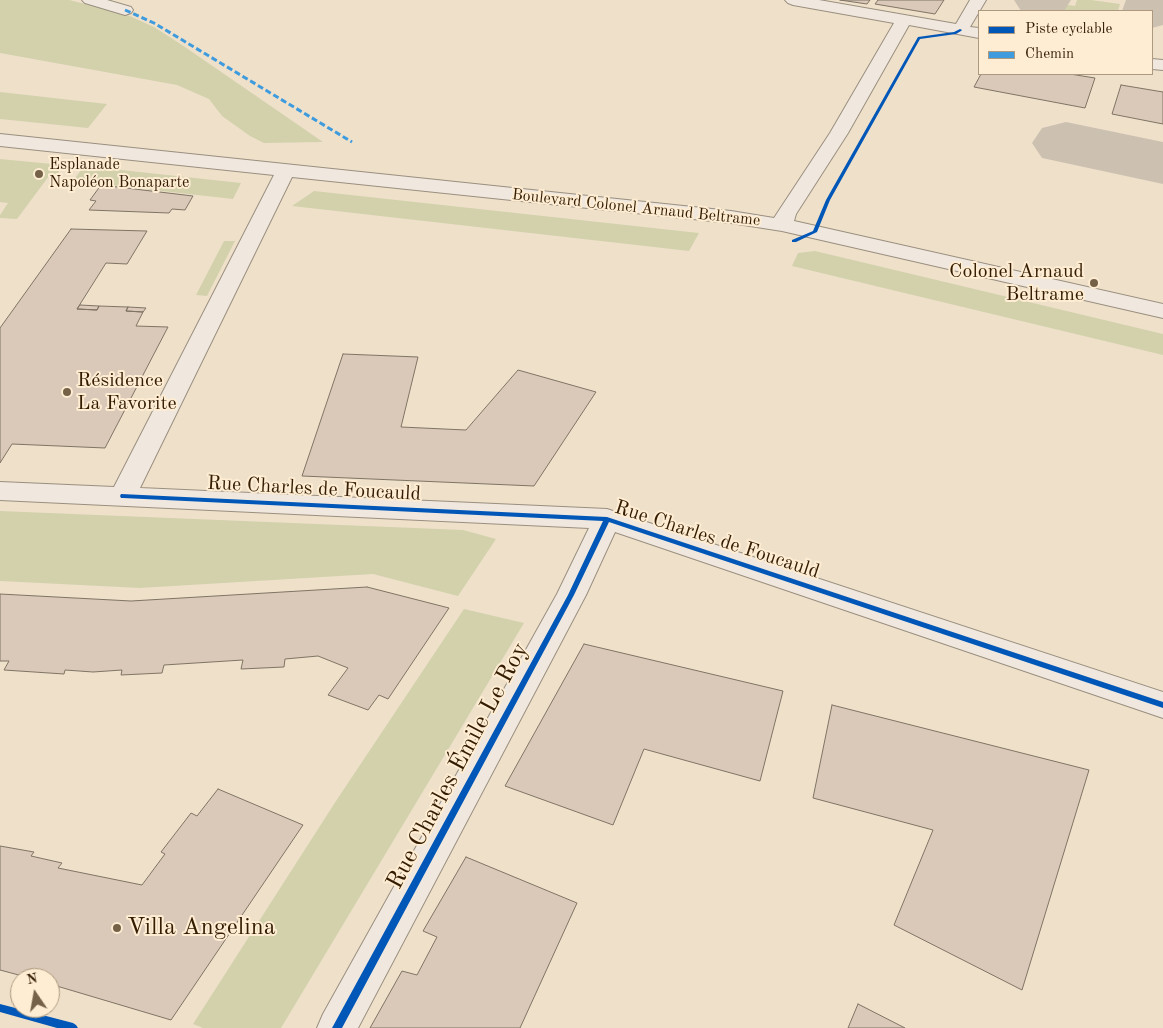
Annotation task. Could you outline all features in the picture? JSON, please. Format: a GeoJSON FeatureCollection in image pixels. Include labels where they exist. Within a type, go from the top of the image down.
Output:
{"type":"FeatureCollection","features":[{"type":"Feature","properties":{"kind":"street"},"geometry":{"type":"LineString","coordinates":[[90,0],[125,10]]}},
{"type":"Feature","properties":{"kind":"street"},"geometry":{"type":"LineString","coordinates":[[793,0],[978,33]]}},
{"type":"Feature","properties":{"kind":"street"},"geometry":{"type":"LineString","coordinates":[[960,30],[978,0]]}},
{"type":"Feature","properties":{"kind":"street"},"geometry":{"type":"LineString","coordinates":[[782,225],[786,214],[839,132],[898,32],[902,23],[901,20]]}},
{"type":"Feature","properties":{"kind":"street","name":"Boulevard Colonel Arnaud Beltrame"},"geometry":{"type":"LineString","coordinates":[[0,140],[731,217],[782,225],[1163,310]]}},
{"type":"Feature","properties":{"kind":"street"},"geometry":{"type":"LineString","coordinates":[[123,496],[286,170]]}},
{"type":"Feature","properties":{"kind":"street","name":"Rue Charles de Foucauld"},"geometry":{"type":"LineString","coordinates":[[0,491],[607,519],[1163,705]]}},
{"type":"Feature","properties":{"kind":"street","name":"Rue Charles Émile Le Roy"},"geometry":{"type":"LineString","coordinates":[[337,1028],[570,595],[607,519]]}},
{"type":"Feature","properties":{"kind":"green space"},"geometry":{"type":"Polygon","coordinates":[[[0,0],[69,0],[123,13],[154,27],[182,45],[323,142],[264,143],[250,136],[222,116],[209,99],[177,85],[0,53],[0,0]]]}},
{"type":"Feature","properties":{"kind":"green space"},"geometry":{"type":"Polygon","coordinates":[[[1077,0],[1120,4],[1118,10],[1060,10],[1049,6],[1050,2],[1075,6],[1077,0]]]}},
{"type":"Feature","properties":{"kind":"green space"},"geometry":{"type":"Polygon","coordinates":[[[0,92],[107,104],[88,128],[0,119],[0,92]]]}},
{"type":"Feature","properties":{"kind":"green space"},"geometry":{"type":"Polygon","coordinates":[[[0,159],[63,165],[56,176],[49,176],[17,219],[0,218],[8,203],[0,202],[0,159]]]}},
{"type":"Feature","properties":{"kind":"green space"},"geometry":{"type":"Polygon","coordinates":[[[84,166],[241,183],[233,199],[73,181],[84,166]]]}},
{"type":"Feature","properties":{"kind":"green space"},"geometry":{"type":"Polygon","coordinates":[[[314,191],[699,233],[689,251],[292,206],[314,191]]]}},
{"type":"Feature","properties":{"kind":"green space"},"geometry":{"type":"Polygon","coordinates":[[[224,241],[235,241],[207,296],[196,295],[224,241]]]}},
{"type":"Feature","properties":{"kind":"green space"},"geometry":{"type":"Polygon","coordinates":[[[815,251],[1163,334],[1163,355],[792,266],[798,253],[815,251]]]}},
{"type":"Feature","properties":{"kind":"green space"},"geometry":{"type":"Polygon","coordinates":[[[0,511],[463,530],[496,539],[458,596],[373,574],[140,588],[0,581],[0,511]]]}},
{"type":"Feature","properties":{"kind":"green space"},"geometry":{"type":"Polygon","coordinates":[[[464,609],[524,623],[281,1028],[203,1028],[193,1024],[336,801],[464,609]]]}},
{"type":"Feature","properties":{"kind":"building"},"geometry":{"type":"Polygon","coordinates":[[[840,0],[870,0],[867,4],[840,0]]]}},
{"type":"Feature","properties":{"kind":"building"},"geometry":{"type":"Polygon","coordinates":[[[878,0],[944,0],[935,14],[875,4],[878,0]]]}},
{"type":"Feature","properties":{"kind":"building"},"geometry":{"type":"Polygon","coordinates":[[[980,75],[1076,75],[1095,78],[1085,108],[974,87],[980,75]]]}},
{"type":"Feature","properties":{"kind":"building"},"geometry":{"type":"Polygon","coordinates":[[[1121,85],[1163,92],[1163,124],[1112,114],[1121,85]]]}},
{"type":"Feature","properties":{"kind":"building"},"geometry":{"type":"Polygon","coordinates":[[[101,185],[193,196],[185,210],[172,209],[169,213],[89,210],[96,201],[90,200],[101,185]]]}},
{"type":"Feature","properties":{"kind":"building","name":"Résidence La Favorite"},"geometry":{"type":"Polygon","coordinates":[[[71,229],[147,231],[127,264],[106,263],[77,309],[97,310],[99,306],[128,307],[126,311],[143,312],[136,326],[168,327],[105,448],[12,444],[0,463],[0,328],[71,229]]]}},
{"type":"Feature","properties":{"kind":"building"},"geometry":{"type":"Polygon","coordinates":[[[80,305],[99,306],[97,310],[77,309],[80,305]]]}},
{"type":"Feature","properties":{"kind":"building"},"geometry":{"type":"Polygon","coordinates":[[[128,307],[146,308],[143,312],[126,311],[128,307]]]}},
{"type":"Feature","properties":{"kind":"building"},"geometry":{"type":"Polygon","coordinates":[[[343,354],[418,357],[401,427],[466,430],[518,370],[596,392],[534,486],[302,476],[343,354]]]}},
{"type":"Feature","properties":{"kind":"building"},"geometry":{"type":"Polygon","coordinates":[[[367,587],[449,608],[388,699],[379,695],[368,710],[328,695],[348,668],[318,656],[285,659],[284,667],[241,669],[243,660],[164,665],[162,673],[121,675],[122,670],[93,672],[65,670],[64,674],[4,670],[9,661],[0,661],[0,594],[131,601],[367,587]]]}},
{"type":"Feature","properties":{"kind":"building"},"geometry":{"type":"Polygon","coordinates":[[[584,644],[783,691],[760,781],[644,749],[613,825],[505,786],[584,644]]]}},
{"type":"Feature","properties":{"kind":"building"},"geometry":{"type":"Polygon","coordinates":[[[832,705],[1089,770],[1022,990],[894,925],[933,830],[813,798],[832,705]]]}},
{"type":"Feature","properties":{"kind":"building","name":"Villa Angelina"},"geometry":{"type":"Polygon","coordinates":[[[218,789],[303,825],[171,1020],[60,987],[60,968],[10,968],[10,973],[0,970],[0,846],[34,852],[31,856],[62,863],[58,868],[142,885],[165,854],[161,852],[191,813],[197,816],[218,789]]]}},
{"type":"Feature","properties":{"kind":"building"},"geometry":{"type":"Polygon","coordinates":[[[466,857],[577,903],[520,1028],[370,1028],[402,971],[417,975],[437,937],[423,931],[466,857]]]}},
{"type":"Feature","properties":{"kind":"building"},"geometry":{"type":"Polygon","coordinates":[[[858,1004],[905,1028],[848,1028],[858,1004]]]}},
{"type":"Feature","properties":{"kind":"taxiway"},"geometry":{"type":"LineString","coordinates":[[1151,10],[1154,0]]}},
{"type":"Feature","properties":{"kind":"taxiway"},"geometry":{"type":"LineString","coordinates":[[1066,143],[1163,163]]}},
{"type":"Feature","properties":{"kind":"marked path"},"geometry":{"type":"LineString","coordinates":[[125,10],[154,23],[352,142]]}},
{"type":"Feature","properties":{"kind":"cycle path"},"geometry":{"type":"LineString","coordinates":[[794,241],[815,232],[828,200],[919,38],[955,33],[960,30]]}},
{"type":"Feature","properties":{"kind":"cycle path"},"geometry":{"type":"LineString","coordinates":[[123,496],[607,519],[1163,705]]}},
{"type":"Feature","properties":{"kind":"cycle path"},"geometry":{"type":"LineString","coordinates":[[337,1028],[571,595],[607,519]]}},
{"type":"Feature","properties":{"kind":"cycle path"},"geometry":{"type":"LineString","coordinates":[[0,1008],[73,1028]]}},
{"type":"Feature","properties":{"kind":"place","name":"Esplanade Napoléon Bonaparte"},"geometry":{"type":"Point","coordinates":[39,174]}},
{"type":"Feature","properties":{"kind":"place","name":"Colonel Arnaud Beltrame"},"geometry":{"type":"Point","coordinates":[1094,283]}},
{"type":"Feature","properties":{"kind":"place","name":"Résidence La Favorite"},"geometry":{"type":"Point","coordinates":[67,392]}},
{"type":"Feature","properties":{"kind":"place","name":"Villa Angelina"},"geometry":{"type":"Point","coordinates":[117,928]}}]}
